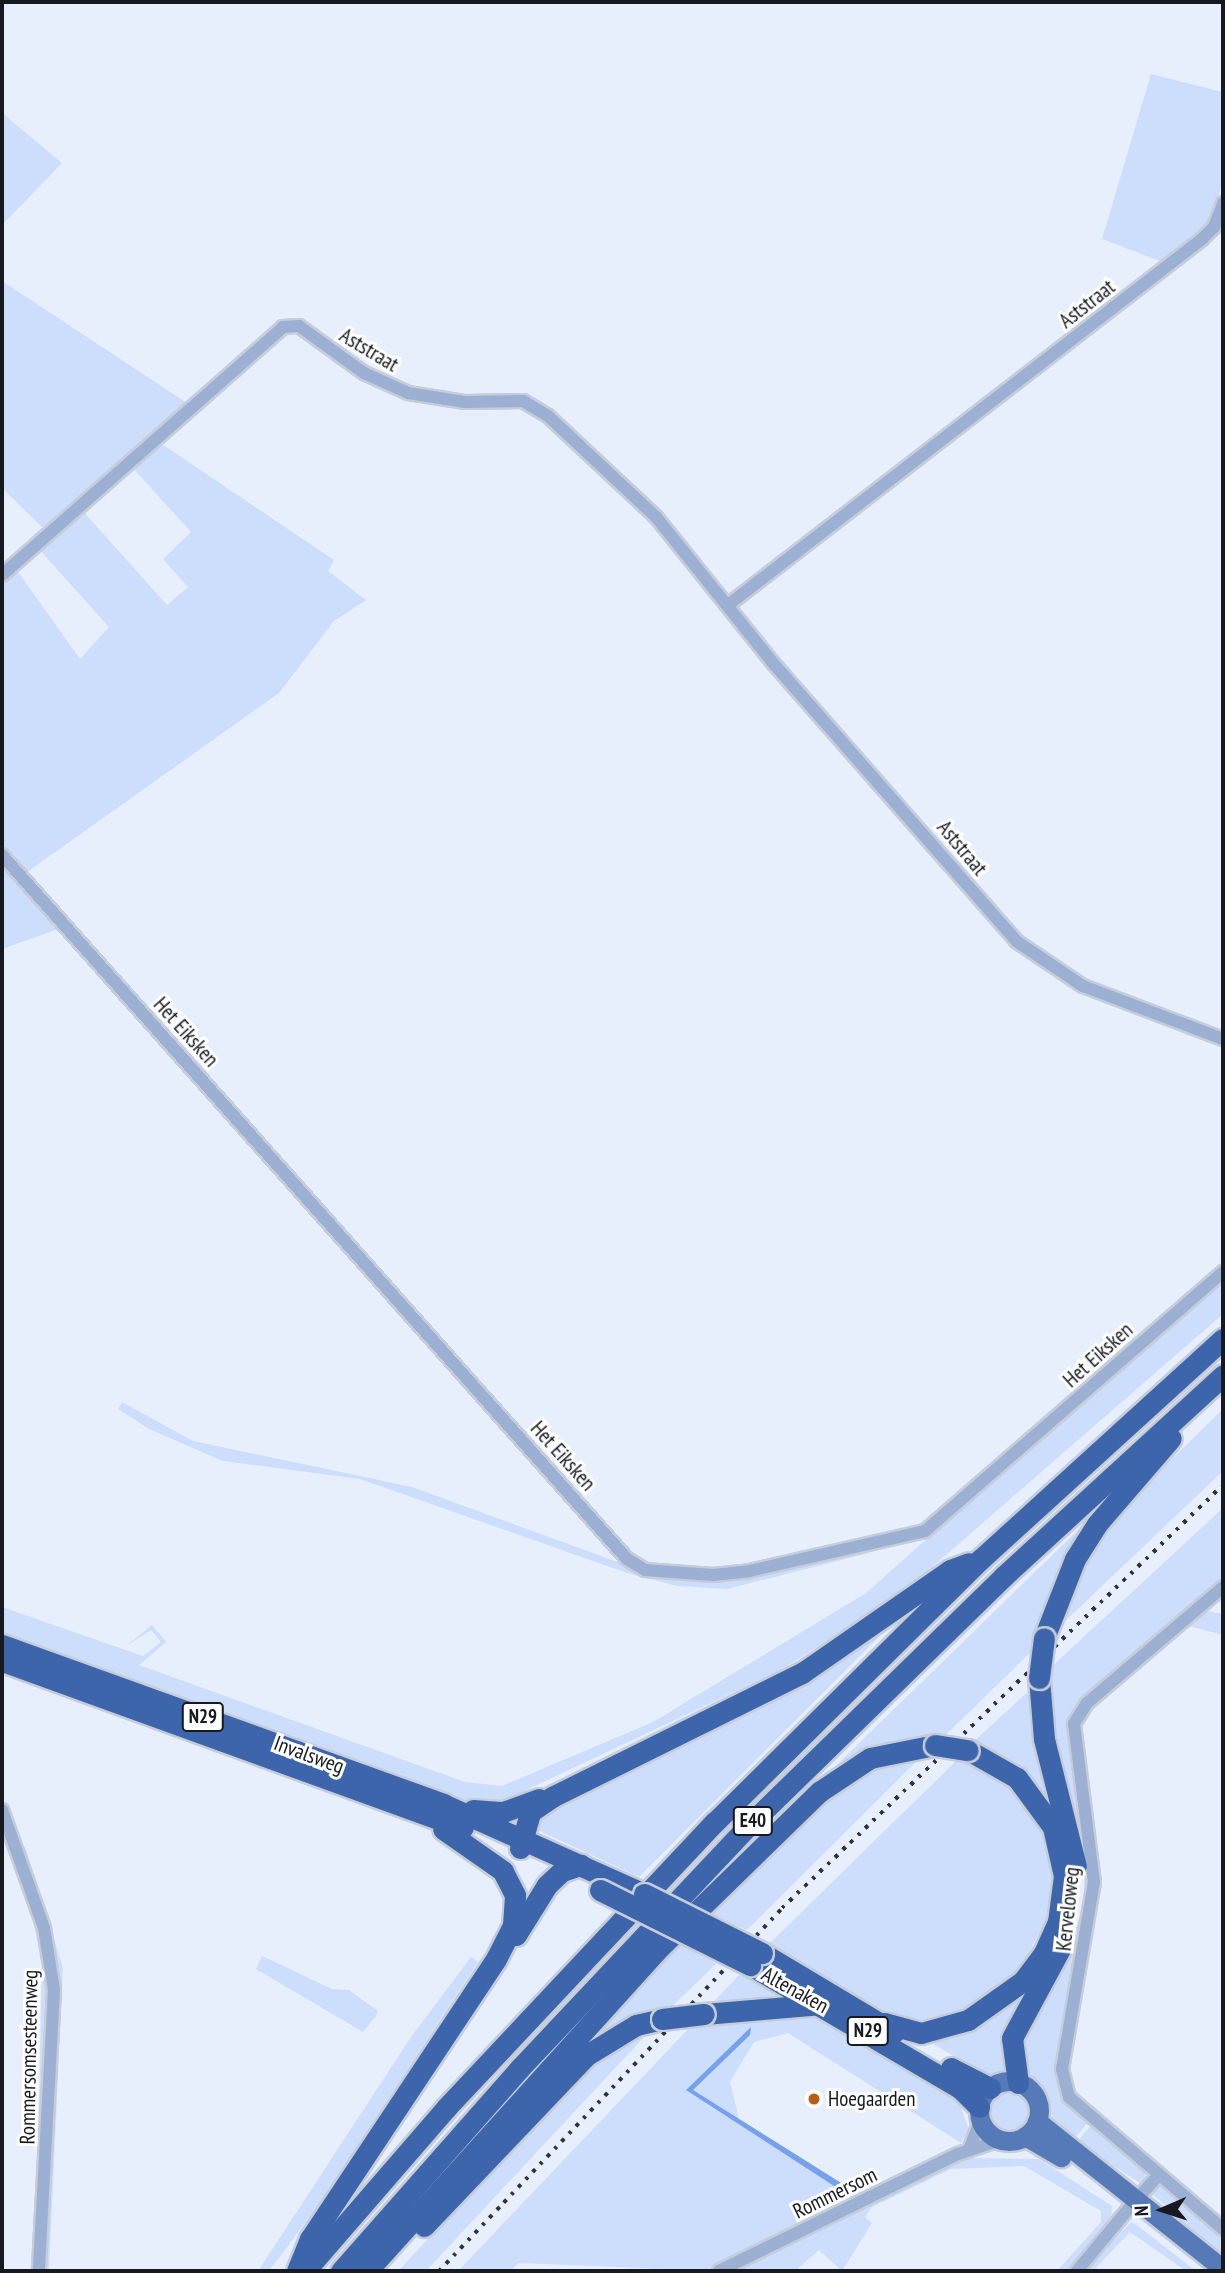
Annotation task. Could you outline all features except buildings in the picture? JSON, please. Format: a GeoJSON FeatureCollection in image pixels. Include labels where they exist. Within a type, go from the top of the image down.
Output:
{"type":"FeatureCollection","features":[{"type":"Feature","properties":{"kind":"highway","name":"E40"},"geometry":{"type":"LineString","coordinates":[[305,2271],[600,1942],[981,1559],[1223,1339]]}},
{"type":"Feature","properties":{"kind":"highway","name":"E40"},"geometry":{"type":"LineString","coordinates":[[341,2271],[519,2069],[752,1822],[884,1690],[1223,1375]]}},
{"type":"Feature","properties":{"kind":"highway"},"geometry":{"type":"LineString","coordinates":[[1018,2083],[1012,2038],[1069,1931],[1078,1885],[1075,1849],[1044,1738],[1039,1678],[1044,1638],[1074,1559],[1195,1399]]}},
{"type":"Feature","properties":{"kind":"highway"},"geometry":{"type":"LineString","coordinates":[[520,1844],[530,1812],[552,1797],[803,1673],[950,1570],[981,1559]]}},
{"type":"Feature","properties":{"kind":"highway","name":"Invalsweg"},"geometry":{"type":"LineString","coordinates":[[2,1645],[443,1804],[605,1884]]}},
{"type":"Feature","properties":{"kind":"highway","name":"Invalsweg"},"geometry":{"type":"LineString","coordinates":[[2,1661],[420,1814],[520,1844]]}},
{"type":"Feature","properties":{"kind":"highway"},"geometry":{"type":"LineString","coordinates":[[367,2271],[656,1951],[819,1792],[870,1758],[935,1745],[968,1750],[1017,1778],[1053,1827],[1064,1876],[1058,1922],[1044,1953],[1023,1981],[968,2020],[921,2033],[884,2023]]}},
{"type":"Feature","properties":{"kind":"highway"},"geometry":{"type":"LineString","coordinates":[[443,1804],[503,1812],[552,1797]]}},
{"type":"Feature","properties":{"kind":"highway"},"geometry":{"type":"LineString","coordinates":[[420,1814],[489,1856],[511,1885],[513,1925],[496,1959]]}},
{"type":"Feature","properties":{"kind":"highway"},"geometry":{"type":"LineString","coordinates":[[297,2271],[310,2239],[496,1959],[572,1868]]}},
{"type":"Feature","properties":{"kind":"highway","name":"Altenaken"},"geometry":{"type":"LineString","coordinates":[[605,1884],[884,2023],[990,2088]]}},
{"type":"Feature","properties":{"kind":"highway","name":"Altenaken"},"geometry":{"type":"LineString","coordinates":[[756,1959],[822,2004],[960,2088],[980,2114]]}},
{"type":"Feature","properties":{"kind":"highway"},"geometry":{"type":"LineString","coordinates":[[382,2271],[571,2070],[613,2036],[662,2019],[822,2004]]}},
{"type":"Feature","properties":{"kind":"main road"},"geometry":{"type":"LineString","coordinates":[[1134,2203],[1025,2136],[1000,2140],[980,2114],[990,2088],[1018,2083],[1034,2095],[1037,2120],[1134,2203],[1219,2266]]}},
{"type":"Feature","properties":{"kind":"main road"},"geometry":{"type":"LineString","coordinates":[[1025,2136],[1037,2120]]}},
{"type":"Feature","properties":{"kind":"street","name":"Aststraat"},"geometry":{"type":"LineString","coordinates":[[728,605],[1202,239],[1214,227],[1223,203]]}},
{"type":"Feature","properties":{"kind":"street","name":"Aststraat"},"geometry":{"type":"LineString","coordinates":[[2,575],[269,336],[299,326],[364,373],[408,393],[533,405],[656,517],[773,663],[1016,941],[1083,986],[1223,1038]]}},
{"type":"Feature","properties":{"kind":"street","name":"Het Eiksken"},"geometry":{"type":"LineString","coordinates":[[2,855],[627,1559],[645,1570],[713,1575],[749,1571],[925,1531],[1223,1272]]}},
{"type":"Feature","properties":{"kind":"street","name":"Kerveloweg"},"geometry":{"type":"LineString","coordinates":[[1223,1587],[1087,1703],[1072,1735],[1094,1882],[1068,2018],[1064,2085],[1076,2105],[1157,2177],[1223,2229]]}},
{"type":"Feature","properties":{"kind":"street","name":"Rommersomsesteenweg"},"geometry":{"type":"LineString","coordinates":[[2,1810],[44,1928],[54,1990],[39,2271]]}},
{"type":"Feature","properties":{"kind":"street"},"geometry":{"type":"LineString","coordinates":[[969,2150],[980,2114]]}},
{"type":"Feature","properties":{"kind":"street","name":"Rommersom"},"geometry":{"type":"LineString","coordinates":[[719,2271],[969,2150],[1000,2140]]}},
{"type":"Feature","properties":{"kind":"street"},"geometry":{"type":"LineString","coordinates":[[1077,2271],[1157,2177]]}},
{"type":"Feature","properties":{"kind":"shaded area"},"geometry":{"type":"Polygon","coordinates":[[[1151,74],[1223,92],[1223,180],[1215,208],[1205,231],[1165,263],[1102,239],[1151,74]]]}},
{"type":"Feature","properties":{"kind":"shaded area"},"geometry":{"type":"Polygon","coordinates":[[[2,113],[62,163],[2,225],[2,113]]]}},
{"type":"Feature","properties":{"kind":"shaded area"},"geometry":{"type":"Polygon","coordinates":[[[2,281],[187,403],[45,530],[2,488],[2,281]]]}},
{"type":"Feature","properties":{"kind":"shaded area"},"geometry":{"type":"Polygon","coordinates":[[[159,442],[334,560],[328,571],[366,600],[334,621],[279,693],[23,875],[2,851],[2,583],[16,569],[80,659],[109,627],[38,548],[82,510],[167,605],[188,587],[163,559],[191,532],[130,465],[159,442]]]}},
{"type":"Feature","properties":{"kind":"shaded area"},"geometry":{"type":"Polygon","coordinates":[[[2,861],[61,928],[2,949],[2,861]]]}},
{"type":"Feature","properties":{"kind":"shaded area"},"geometry":{"type":"Polygon","coordinates":[[[1223,1276],[1223,1314],[900,1595],[779,1671],[503,1801],[472,1802],[447,1794],[2,1634],[2,1607],[143,1656],[161,1642],[151,1630],[126,1646],[152,1625],[166,1642],[139,1665],[465,1782],[502,1786],[653,1722],[866,1593],[1223,1276]]]}},
{"type":"Feature","properties":{"kind":"shaded area"},"geometry":{"type":"Polygon","coordinates":[[[122,1402],[193,1441],[412,1487],[631,1567],[678,1577],[858,1548],[869,1553],[727,1589],[677,1586],[627,1573],[360,1479],[223,1461],[149,1429],[118,1409],[122,1402]]]}},
{"type":"Feature","properties":{"kind":"shaded area"},"geometry":{"type":"Polygon","coordinates":[[[1223,1409],[1223,1471],[1060,1626],[1087,1558],[1114,1515],[1223,1409]]]}},
{"type":"Feature","properties":{"kind":"shaded area"},"geometry":{"type":"Polygon","coordinates":[[[1113,1496],[1037,1646],[954,1727],[940,1739],[909,1739],[866,1751],[812,1789],[1113,1496]]]}},
{"type":"Feature","properties":{"kind":"shaded area"},"geometry":{"type":"Polygon","coordinates":[[[1223,1508],[1223,1583],[1115,1676],[1069,1730],[1091,1879],[1059,2074],[1089,2121],[1074,2139],[1053,2121],[1046,2095],[1026,2077],[1018,2040],[1058,1975],[1085,1903],[1083,1844],[1051,1727],[1049,1669],[1223,1508]]]}},
{"type":"Feature","properties":{"kind":"shaded area"},"geometry":{"type":"Polygon","coordinates":[[[1203,1610],[1223,1614],[1223,1635],[1185,1625],[1203,1610]]]}},
{"type":"Feature","properties":{"kind":"shaded area"},"geometry":{"type":"Polygon","coordinates":[[[875,1634],[878,1638],[639,1877],[529,1826],[875,1634]]]}},
{"type":"Feature","properties":{"kind":"shaded area"},"geometry":{"type":"Polygon","coordinates":[[[1034,1686],[1073,1886],[1071,1900],[1008,2072],[985,2075],[922,2037],[933,2037],[1052,1949],[1064,1844],[971,1744],[1034,1686]]]}},
{"type":"Feature","properties":{"kind":"shaded area"},"geometry":{"type":"Polygon","coordinates":[[[923,1755],[747,1930],[708,1913],[828,1794],[882,1763],[923,1755]]]}},
{"type":"Feature","properties":{"kind":"shaded area"},"geometry":{"type":"Polygon","coordinates":[[[959,1758],[985,1768],[1017,1791],[1041,1826],[1054,1874],[1048,1916],[1022,1966],[989,1995],[925,2027],[882,2013],[769,1944],[959,1758]]]}},
{"type":"Feature","properties":{"kind":"shaded area"},"geometry":{"type":"Polygon","coordinates":[[[2,1824],[38,1918],[50,1997],[35,2271],[42,1966],[31,1909],[2,1824]]]}},
{"type":"Feature","properties":{"kind":"shaded area"},"geometry":{"type":"Polygon","coordinates":[[[25,1846],[63,1968],[49,2271],[44,2271],[58,1984],[51,1938],[22,1849],[25,1846]]]}},
{"type":"Feature","properties":{"kind":"shaded area"},"geometry":{"type":"Polygon","coordinates":[[[680,1943],[716,1964],[665,2013],[563,2068],[680,1943]]]}},
{"type":"Feature","properties":{"kind":"shaded area"},"geometry":{"type":"Polygon","coordinates":[[[262,1956],[332,1989],[349,1990],[378,2011],[376,2016],[363,2032],[256,1969],[262,1956]]]}},
{"type":"Feature","properties":{"kind":"shaded area"},"geometry":{"type":"Polygon","coordinates":[[[471,1957],[478,1962],[314,2211],[269,2271],[258,2271],[411,2037],[471,1957]]]}},
{"type":"Feature","properties":{"kind":"shaded area"},"geometry":{"type":"Polygon","coordinates":[[[739,1975],[797,2001],[707,2009],[739,1975]]]}},
{"type":"Feature","properties":{"kind":"shaded area"},"geometry":{"type":"Polygon","coordinates":[[[819,2014],[957,2098],[969,2129],[961,2143],[788,2033],[754,2042],[730,2082],[739,2119],[861,2197],[712,2271],[519,2263],[510,2271],[458,2271],[691,2026],[819,2014]]]}},
{"type":"Feature","properties":{"kind":"shaded area"},"geometry":{"type":"Polygon","coordinates":[[[644,2037],[426,2271],[398,2271],[593,2064],[644,2037]]]}},
{"type":"Feature","properties":{"kind":"shaded area"},"geometry":{"type":"Polygon","coordinates":[[[1008,2089],[1024,2096],[1031,2112],[1024,2128],[1008,2135],[992,2128],[985,2112],[992,2096],[1008,2089]]]}},
{"type":"Feature","properties":{"kind":"shaded area"},"geometry":{"type":"Polygon","coordinates":[[[1092,2124],[1146,2172],[1143,2185],[1077,2142],[1092,2124]]]}},
{"type":"Feature","properties":{"kind":"shaded area"},"geometry":{"type":"Polygon","coordinates":[[[965,2158],[1039,2159],[1112,2206],[1111,2221],[1070,2271],[1057,2271],[1101,2222],[1101,2211],[1024,2166],[951,2169],[872,2207],[865,2217],[872,2223],[842,2271],[819,2250],[795,2271],[726,2271],[965,2158]]]}},
{"type":"Feature","properties":{"kind":"shaded area"},"geometry":{"type":"Polygon","coordinates":[[[1161,2185],[1223,2232],[1223,2258],[1180,2225],[1178,2216],[1151,2193],[1161,2185]]]}},
{"type":"Feature","properties":{"kind":"shaded area"},"geometry":{"type":"Polygon","coordinates":[[[1131,2222],[1196,2271],[1186,2271],[1130,2232],[1093,2271],[1084,2271],[1131,2222]]]}},
{"type":"Feature","properties":{"kind":"water"},"geometry":{"type":"Polygon","coordinates":[[[751,2027],[750,2035],[693,2090],[854,2191],[851,2197],[686,2090],[751,2027]]]}},
{"type":"Feature","properties":{"kind":"railway"},"geometry":{"type":"LineString","coordinates":[[439,2271],[782,1908],[1223,1485]]}},
{"type":"Feature","properties":{"kind":"place","name":"Hoegaarden"},"geometry":{"type":"Point","coordinates":[814,2099]}}]}
